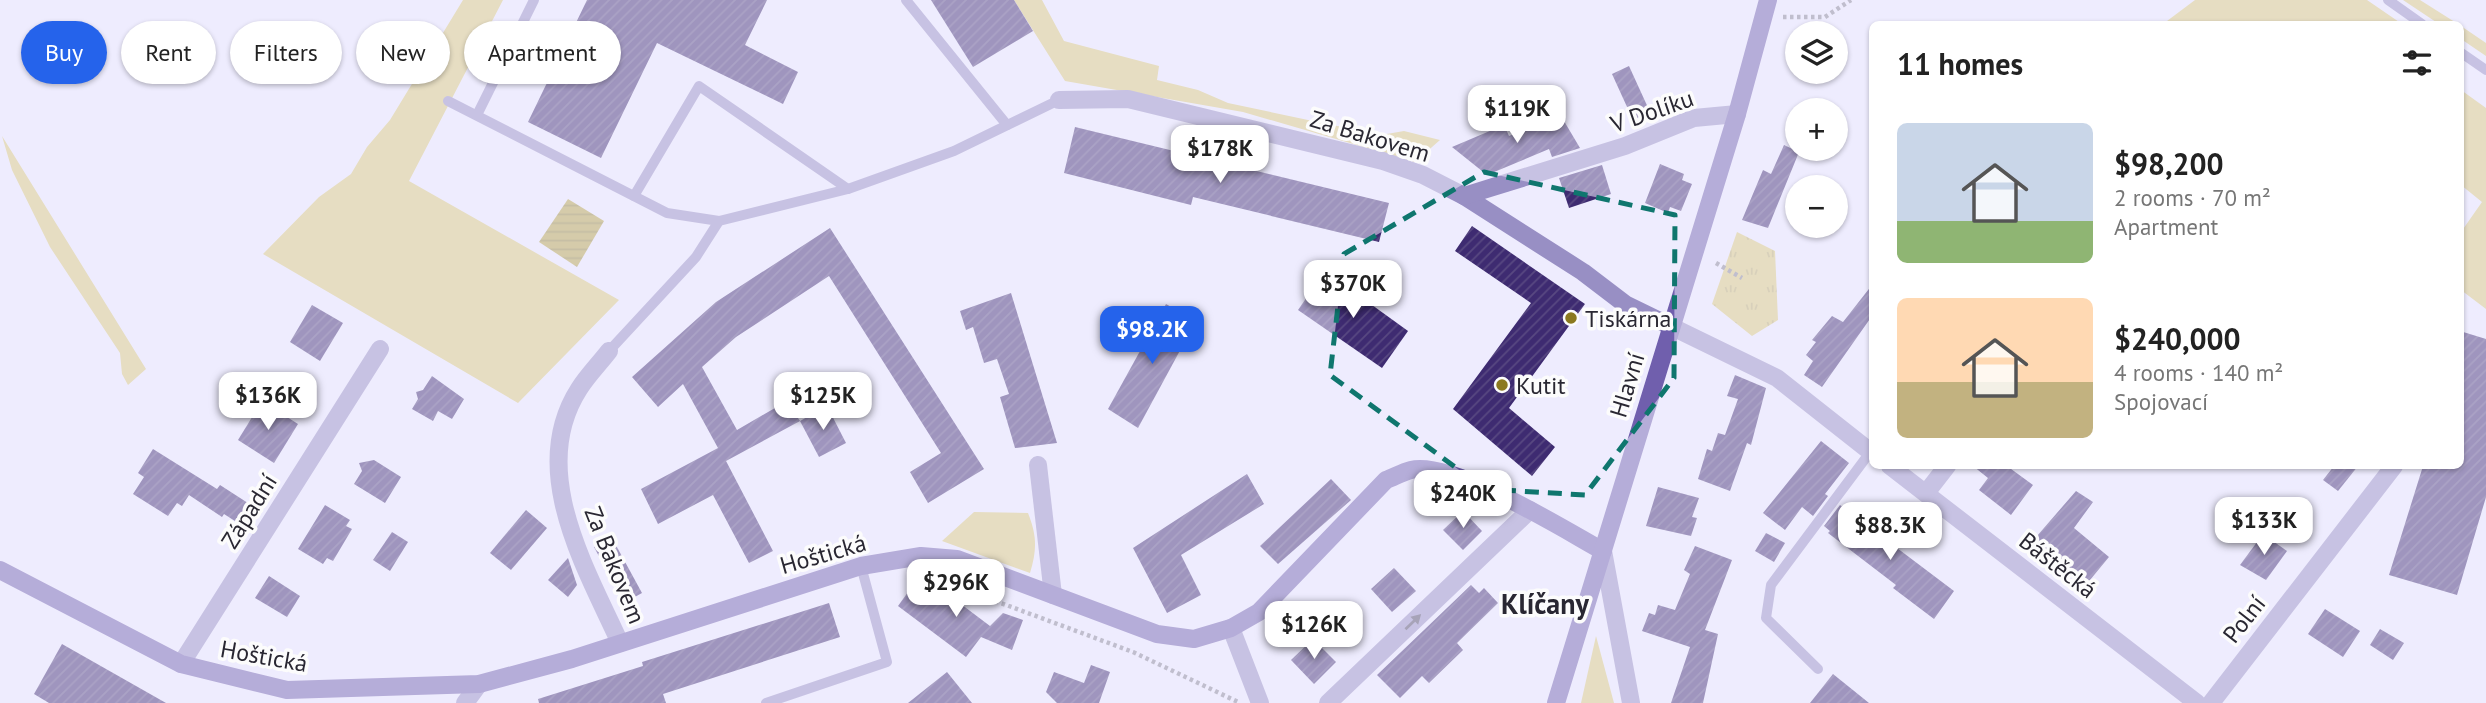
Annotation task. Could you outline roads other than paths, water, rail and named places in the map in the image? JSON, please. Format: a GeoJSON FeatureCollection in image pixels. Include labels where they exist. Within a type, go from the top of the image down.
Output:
{"type":"FeatureCollection","features":[{"type":"Feature","properties":{"kind":"street","name":"Hlavní"},"geometry":{"type":"LineString","coordinates":[[1556,703],[1737,114],[1766,8]]}},
{"type":"Feature","properties":{"kind":"street","name":"Za Bakovem"},"geometry":{"type":"LineString","coordinates":[[1059,100],[1128,99],[1383,161],[1464,196],[1583,272],[1625,304],[1672,326]]}},
{"type":"Feature","properties":{"kind":"street","name":"V Dolíku"},"geometry":{"type":"LineString","coordinates":[[1464,196],[1625,146],[1694,118],[1737,114]]}},
{"type":"Feature","properties":{"kind":"street"},"geometry":{"type":"LineString","coordinates":[[1672,326],[1777,378],[1869,450]]}},
{"type":"Feature","properties":{"kind":"street","name":"Západní"},"geometry":{"type":"LineString","coordinates":[[181,664],[380,349]]}},
{"type":"Feature","properties":{"kind":"street","name":"Za Bakovem"},"geometry":{"type":"LineString","coordinates":[[609,351],[578,390],[566,418],[559,448],[560,484],[572,536],[620,643]]}},
{"type":"Feature","properties":{"kind":"street"},"geometry":{"type":"LineString","coordinates":[[1038,465],[1053,595]]}},
{"type":"Feature","properties":{"kind":"street","name":"Hoštická"},"geometry":{"type":"LineString","coordinates":[[0,570],[181,664],[287,690],[479,684],[620,643],[861,566],[921,556],[957,559],[1157,634],[1194,639],[1231,628],[1259,612],[1387,480],[1412,469],[1446,471],[1530,510],[1602,551]]}},
{"type":"Feature","properties":{"kind":"street","name":"Báštěcká"},"geometry":{"type":"LineString","coordinates":[[1894,469],[2197,703]]}},
{"type":"Feature","properties":{"kind":"street"},"geometry":{"type":"LineString","coordinates":[[1926,493],[1945,469]]}},
{"type":"Feature","properties":{"kind":"street","name":"Polní"},"geometry":{"type":"LineString","coordinates":[[2211,703],[2391,469]]}},
{"type":"Feature","properties":{"kind":"street"},"geometry":{"type":"LineString","coordinates":[[1328,703],[1530,510]]}},
{"type":"Feature","properties":{"kind":"street"},"geometry":{"type":"LineString","coordinates":[[1602,551],[1632,703]]}},
{"type":"Feature","properties":{"kind":"street"},"geometry":{"type":"LineString","coordinates":[[1231,628],[1260,703]]}},
{"type":"Feature","properties":{"kind":"street"},"geometry":{"type":"LineString","coordinates":[[465,703],[479,684]]}},
{"type":"Feature","properties":{"kind":"lane"},"geometry":{"type":"LineString","coordinates":[[477,115],[534,0]]}},
{"type":"Feature","properties":{"kind":"lane"},"geometry":{"type":"LineString","coordinates":[[906,0],[1007,125]]}},
{"type":"Feature","properties":{"kind":"lane"},"geometry":{"type":"LineString","coordinates":[[2388,0],[2418,21]]}},
{"type":"Feature","properties":{"kind":"lane"},"geometry":{"type":"LineString","coordinates":[[2464,55],[2486,70]]}},
{"type":"Feature","properties":{"kind":"lane"},"geometry":{"type":"LineString","coordinates":[[634,196],[699,86],[848,188]]}},
{"type":"Feature","properties":{"kind":"lane"},"geometry":{"type":"LineString","coordinates":[[448,101],[667,213],[719,221],[848,188],[954,150],[1059,100]]}},
{"type":"Feature","properties":{"kind":"lane"},"geometry":{"type":"LineString","coordinates":[[609,351],[696,257],[719,221]]}},
{"type":"Feature","properties":{"kind":"lane"},"geometry":{"type":"LineString","coordinates":[[1818,669],[1766,618],[1771,584],[1869,456]]}},
{"type":"Feature","properties":{"kind":"lane"},"geometry":{"type":"LineString","coordinates":[[766,703],[887,662],[861,566]]}},
{"type":"Feature","properties":{"kind":"place","name":"Tiskárna"},"geometry":{"type":"Point","coordinates":[1571,318]}},
{"type":"Feature","properties":{"kind":"place","name":"Kutit"},"geometry":{"type":"Point","coordinates":[1502,385]}},
{"type":"Feature","properties":{"kind":"district","name":"Klíčany"},"geometry":{"type":"Point","coordinates":[1545,603]}}]}
